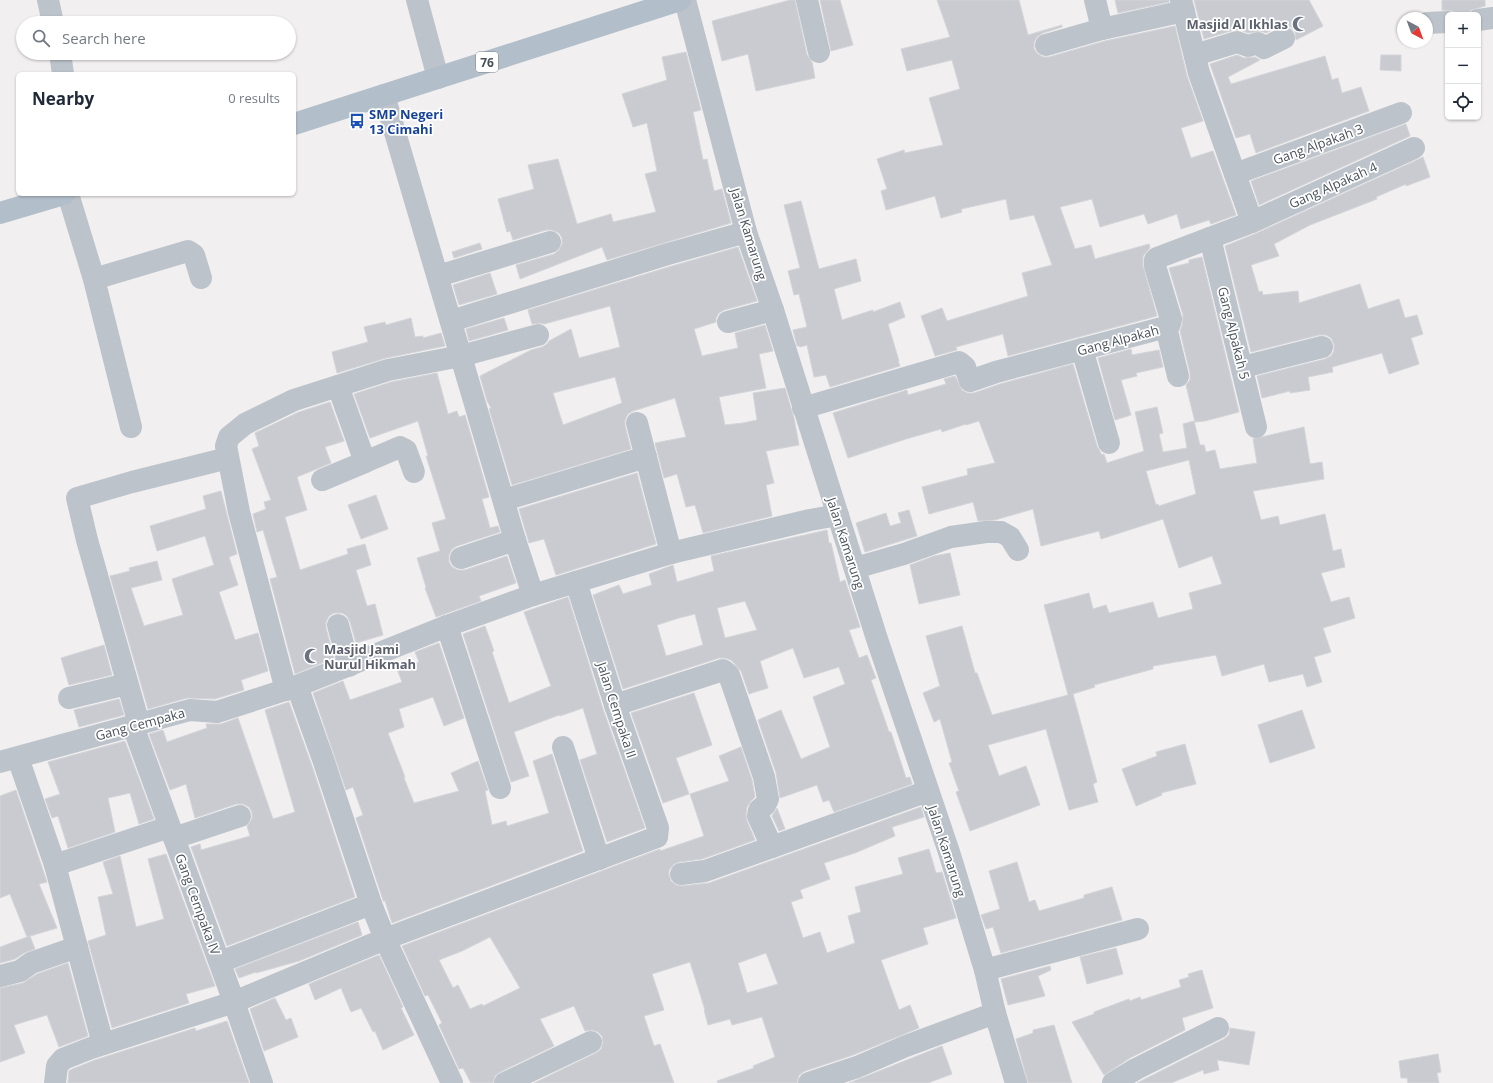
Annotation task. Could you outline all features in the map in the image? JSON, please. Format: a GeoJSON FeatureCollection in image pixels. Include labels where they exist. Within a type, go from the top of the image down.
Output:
{"type":"FeatureCollection","features":[{"type":"Feature","properties":{"kind":"main road","name":"76"},"geometry":{"type":"LineString","coordinates":[[296,123],[680,0]]}},
{"type":"Feature","properties":{"kind":"main road"},"geometry":{"type":"LineString","coordinates":[[0,213],[57,196]]}},
{"type":"Feature","properties":{"kind":"street"},"geometry":{"type":"LineString","coordinates":[[48,0],[51,16]]}},
{"type":"Feature","properties":{"kind":"street"},"geometry":{"type":"LineString","coordinates":[[417,0],[438,78]]}},
{"type":"Feature","properties":{"kind":"street","name":"Jalan Kamarung"},"geometry":{"type":"LineString","coordinates":[[685,0],[746,232],[773,310],[877,639],[928,790],[985,970],[1016,1083]]}},
{"type":"Feature","properties":{"kind":"street"},"geometry":{"type":"LineString","coordinates":[[807,0],[819,52]]}},
{"type":"Feature","properties":{"kind":"street"},"geometry":{"type":"LineString","coordinates":[[1095,0],[1102,29]]}},
{"type":"Feature","properties":{"kind":"street"},"geometry":{"type":"LineString","coordinates":[[1046,45],[1183,6],[1199,73],[1252,222]]}},
{"type":"Feature","properties":{"kind":"street"},"geometry":{"type":"LineString","coordinates":[[1481,20],[1493,18]]}},
{"type":"Feature","properties":{"kind":"street"},"geometry":{"type":"LineString","coordinates":[[1433,23],[1445,22]]}},
{"type":"Feature","properties":{"kind":"street"},"geometry":{"type":"LineString","coordinates":[[1194,55],[1237,42],[1248,46],[1258,42],[1264,48],[1284,38]]}},
{"type":"Feature","properties":{"kind":"street"},"geometry":{"type":"LineString","coordinates":[[61,60],[63,72]]}},
{"type":"Feature","properties":{"kind":"street"},"geometry":{"type":"LineString","coordinates":[[384,95],[515,540],[533,595]]}},
{"type":"Feature","properties":{"kind":"street","name":"Gang Alpakah 3"},"geometry":{"type":"LineString","coordinates":[[1235,174],[1401,113]]}},
{"type":"Feature","properties":{"kind":"street","name":"Gang Alpakah 4"},"geometry":{"type":"LineString","coordinates":[[1252,222],[1414,148]]}},
{"type":"Feature","properties":{"kind":"street"},"geometry":{"type":"LineString","coordinates":[[69,196],[94,279],[131,427]]}},
{"type":"Feature","properties":{"kind":"street","name":"Gang Alpakah"},"geometry":{"type":"LineString","coordinates":[[803,408],[959,362],[965,367],[970,381],[996,372],[1166,327],[1170,324],[1171,319],[1155,260],[1252,222]]}},
{"type":"Feature","properties":{"kind":"street"},"geometry":{"type":"LineString","coordinates":[[451,320],[668,254],[746,232]]}},
{"type":"Feature","properties":{"kind":"street","name":"Gang Alpakah 5"},"geometry":{"type":"LineString","coordinates":[[1210,238],[1243,367],[1256,427]]}},
{"type":"Feature","properties":{"kind":"street"},"geometry":{"type":"LineString","coordinates":[[438,276],[550,242]]}},
{"type":"Feature","properties":{"kind":"street"},"geometry":{"type":"LineString","coordinates":[[94,279],[188,251],[194,255],[201,278]]}},
{"type":"Feature","properties":{"kind":"street"},"geometry":{"type":"LineString","coordinates":[[728,322],[773,310]]}},
{"type":"Feature","properties":{"kind":"street"},"geometry":{"type":"LineString","coordinates":[[1166,327],[1178,376]]}},
{"type":"Feature","properties":{"kind":"street"},"geometry":{"type":"LineString","coordinates":[[452,1083],[385,939],[371,904],[324,762],[291,688],[239,512],[226,446],[229,437],[245,424],[294,400],[388,370],[461,356],[538,335]]}},
{"type":"Feature","properties":{"kind":"street"},"geometry":{"type":"LineString","coordinates":[[1243,367],[1322,346]]}},
{"type":"Feature","properties":{"kind":"street"},"geometry":{"type":"LineString","coordinates":[[1082,350],[1110,443]]}},
{"type":"Feature","properties":{"kind":"street"},"geometry":{"type":"LineString","coordinates":[[338,386],[365,462]]}},
{"type":"Feature","properties":{"kind":"street"},"geometry":{"type":"LineString","coordinates":[[637,423],[671,553]]}},
{"type":"Feature","properties":{"kind":"street"},"geometry":{"type":"LineString","coordinates":[[322,480],[400,447],[406,450],[414,472]]}},
{"type":"Feature","properties":{"kind":"street"},"geometry":{"type":"LineString","coordinates":[[504,500],[646,457]]}},
{"type":"Feature","properties":{"kind":"street","name":"Gang Cempaka IV"},"geometry":{"type":"LineString","coordinates":[[228,458],[132,482],[77,498],[87,540],[127,684],[136,725],[172,832],[220,962],[262,1083]]}},
{"type":"Feature","properties":{"kind":"street","name":"Gang Cempaka"},"geometry":{"type":"LineString","coordinates":[[9,760],[190,710],[217,712],[291,688],[447,626],[533,595],[671,553],[810,520],[838,515]]}},
{"type":"Feature","properties":{"kind":"street"},"geometry":{"type":"LineString","coordinates":[[855,568],[904,554],[951,536],[986,532],[1001,532],[1010,537],[1018,550]]}},
{"type":"Feature","properties":{"kind":"street"},"geometry":{"type":"LineString","coordinates":[[461,558],[515,540]]}},
{"type":"Feature","properties":{"kind":"street","name":"Jalan Cempaka II"},"geometry":{"type":"LineString","coordinates":[[576,582],[615,705],[658,828],[657,837],[599,859]]}},
{"type":"Feature","properties":{"kind":"street"},"geometry":{"type":"LineString","coordinates":[[338,625],[349,666]]}},
{"type":"Feature","properties":{"kind":"street"},"geometry":{"type":"LineString","coordinates":[[447,626],[500,788]]}},
{"type":"Feature","properties":{"kind":"street"},"geometry":{"type":"LineString","coordinates":[[615,705],[723,670],[729,675],[764,777],[768,799],[765,805],[759,810],[758,816],[772,848]]}},
{"type":"Feature","properties":{"kind":"street"},"geometry":{"type":"LineString","coordinates":[[68,698],[127,684]]}},
{"type":"Feature","properties":{"kind":"street"},"geometry":{"type":"LineString","coordinates":[[55,1083],[56,1066],[63,1059],[103,1044],[234,1002],[385,939],[599,859],[563,747]]}},
{"type":"Feature","properties":{"kind":"street"},"geometry":{"type":"LineString","coordinates":[[9,760],[55,865],[103,1044]]}},
{"type":"Feature","properties":{"kind":"street"},"geometry":{"type":"LineString","coordinates":[[682,874],[705,871],[772,848],[928,790]]}},
{"type":"Feature","properties":{"kind":"street"},"geometry":{"type":"LineString","coordinates":[[55,865],[172,832],[240,816]]}},
{"type":"Feature","properties":{"kind":"street"},"geometry":{"type":"LineString","coordinates":[[220,962],[371,904]]}},
{"type":"Feature","properties":{"kind":"street"},"geometry":{"type":"LineString","coordinates":[[985,970],[1138,929]]}},
{"type":"Feature","properties":{"kind":"street"},"geometry":{"type":"LineString","coordinates":[[0,976],[20,971],[31,963],[77,947]]}},
{"type":"Feature","properties":{"kind":"street"},"geometry":{"type":"LineString","coordinates":[[809,1083],[857,1067],[906,1046],[996,1014]]}},
{"type":"Feature","properties":{"kind":"street"},"geometry":{"type":"LineString","coordinates":[[1113,1083],[1136,1069],[1218,1028]]}},
{"type":"Feature","properties":{"kind":"street"},"geometry":{"type":"LineString","coordinates":[[505,1083],[591,1042]]}},
{"type":"Feature","properties":{"kind":"building"},"geometry":{"type":"Polygon","coordinates":[[[790,0],[795,0],[807,55],[812,62],[815,78],[756,91],[748,54],[722,61],[712,21],[790,0]]]}},
{"type":"Feature","properties":{"kind":"building"},"geometry":{"type":"Polygon","coordinates":[[[820,0],[840,0],[853,45],[831,51],[820,0]]]}},
{"type":"Feature","properties":{"kind":"building"},"geometry":{"type":"Polygon","coordinates":[[[937,0],[1019,0],[1028,35],[1062,25],[1062,27],[1043,33],[1037,37],[1034,42],[1034,49],[1043,57],[1049,57],[1105,41],[1175,26],[1187,76],[1203,121],[1181,128],[1191,158],[1213,151],[1236,215],[1211,224],[1209,220],[1181,229],[1177,214],[1148,224],[1144,214],[1100,227],[1092,199],[1060,207],[1075,249],[1091,245],[1095,259],[1149,244],[1150,248],[1143,256],[1143,266],[1157,316],[1008,356],[1003,334],[956,347],[957,350],[935,356],[921,316],[942,308],[947,321],[1028,296],[1022,273],[1052,265],[1034,215],[1010,220],[1006,199],[961,209],[962,212],[941,218],[935,196],[886,210],[881,191],[887,189],[877,159],[904,150],[905,153],[943,145],[929,98],[960,89],[952,60],[907,71],[901,49],[950,37],[937,0]]]}},
{"type":"Feature","properties":{"kind":"building"},"geometry":{"type":"Polygon","coordinates":[[[1115,0],[1169,0],[1169,2],[1118,13],[1115,0]]]}},
{"type":"Feature","properties":{"kind":"building"},"geometry":{"type":"Polygon","coordinates":[[[1194,0],[1309,0],[1323,26],[1296,40],[1295,32],[1291,27],[1284,26],[1278,27],[1266,33],[1260,31],[1248,33],[1241,30],[1234,30],[1204,39],[1194,0]]]}},
{"type":"Feature","properties":{"kind":"building"},"geometry":{"type":"Polygon","coordinates":[[[1442,0],[1485,0],[1485,6],[1471,10],[1469,12],[1442,10],[1442,0]]]}},
{"type":"Feature","properties":{"kind":"building"},"geometry":{"type":"Polygon","coordinates":[[[686,52],[701,110],[693,112],[703,160],[707,159],[714,191],[722,189],[731,223],[607,260],[602,247],[520,279],[516,265],[554,254],[559,250],[562,244],[562,238],[559,233],[552,230],[546,230],[513,240],[510,231],[507,232],[498,199],[534,189],[528,165],[558,159],[577,224],[611,214],[613,222],[656,212],[645,174],[657,171],[647,123],[633,127],[622,94],[667,80],[662,57],[686,52]]]}},
{"type":"Feature","properties":{"kind":"building"},"geometry":{"type":"Polygon","coordinates":[[[1237,55],[1244,58],[1255,57],[1260,60],[1228,77],[1231,84],[1325,56],[1332,80],[1338,78],[1342,93],[1361,87],[1369,111],[1256,153],[1250,134],[1236,138],[1210,64],[1237,55]]]}},
{"type":"Feature","properties":{"kind":"building"},"geometry":{"type":"Polygon","coordinates":[[[1381,55],[1401,55],[1401,71],[1380,70],[1381,55]]]}},
{"type":"Feature","properties":{"kind":"building"},"geometry":{"type":"Polygon","coordinates":[[[1406,124],[1410,136],[1259,205],[1251,181],[1406,124]]]}},
{"type":"Feature","properties":{"kind":"building"},"geometry":{"type":"Polygon","coordinates":[[[1423,157],[1430,177],[1406,186],[1406,184],[1376,197],[1377,199],[1310,225],[1274,244],[1279,256],[1251,265],[1259,292],[1262,291],[1263,295],[1298,291],[1299,303],[1360,284],[1368,309],[1399,299],[1405,318],[1417,315],[1423,334],[1411,338],[1419,364],[1389,374],[1382,353],[1332,367],[1333,372],[1308,377],[1310,390],[1290,393],[1290,391],[1262,398],[1257,376],[1325,359],[1331,356],[1334,351],[1334,344],[1331,338],[1326,335],[1319,335],[1251,352],[1225,246],[1257,233],[1423,157]]]}},
{"type":"Feature","properties":{"kind":"building"},"geometry":{"type":"Polygon","coordinates":[[[801,201],[819,269],[856,259],[861,281],[834,289],[842,320],[873,310],[873,312],[900,302],[905,317],[888,324],[900,366],[830,387],[826,375],[814,377],[807,345],[800,347],[797,346],[793,330],[807,327],[799,294],[794,295],[788,271],[800,268],[784,205],[801,201]]]}},
{"type":"Feature","properties":{"kind":"building"},"geometry":{"type":"Polygon","coordinates":[[[480,243],[482,249],[454,258],[452,252],[480,243]]]}},
{"type":"Feature","properties":{"kind":"building"},"geometry":{"type":"Polygon","coordinates":[[[738,247],[757,301],[724,310],[719,313],[716,318],[716,322],[694,329],[702,356],[738,348],[735,333],[765,325],[773,351],[759,354],[766,388],[719,397],[725,425],[743,423],[757,420],[753,393],[785,388],[794,418],[799,445],[766,451],[774,483],[766,485],[772,516],[703,533],[695,505],[686,507],[677,474],[664,478],[655,443],[686,437],[675,398],[633,411],[628,414],[625,420],[625,426],[631,449],[512,485],[489,409],[491,408],[487,401],[480,376],[531,350],[542,347],[549,341],[571,329],[579,358],[620,347],[610,306],[544,324],[532,324],[528,310],[738,247]],[[615,377],[553,393],[563,425],[622,403],[615,377]]]}},
{"type":"Feature","properties":{"kind":"building"},"geometry":{"type":"Polygon","coordinates":[[[1202,257],[1239,412],[1205,421],[1195,422],[1186,385],[1190,380],[1190,373],[1180,331],[1183,315],[1169,268],[1189,263],[1189,260],[1202,257]]]}},
{"type":"Feature","properties":{"kind":"building"},"geometry":{"type":"Polygon","coordinates":[[[490,273],[497,294],[459,305],[453,285],[490,273]]]}},
{"type":"Feature","properties":{"kind":"building"},"geometry":{"type":"Polygon","coordinates":[[[411,318],[415,337],[423,336],[423,338],[441,333],[445,346],[386,358],[337,373],[332,352],[368,342],[364,327],[385,322],[386,325],[411,318]]]}},
{"type":"Feature","properties":{"kind":"building"},"geometry":{"type":"Polygon","coordinates":[[[504,318],[508,330],[469,341],[466,329],[504,318]]]}},
{"type":"Feature","properties":{"kind":"building"},"geometry":{"type":"Polygon","coordinates":[[[1131,349],[1132,355],[1159,350],[1163,367],[1136,373],[1137,376],[1121,380],[1131,415],[1115,420],[1098,358],[1131,349]]]}},
{"type":"Feature","properties":{"kind":"building"},"geometry":{"type":"Polygon","coordinates":[[[1073,364],[1097,446],[1102,455],[1104,454],[1107,463],[1144,451],[1135,412],[1157,407],[1163,433],[1159,434],[1163,452],[1187,448],[1183,424],[1194,421],[1200,445],[1204,445],[1206,452],[1215,450],[1220,469],[1257,463],[1253,439],[1304,427],[1310,464],[1322,462],[1324,479],[1253,491],[1261,520],[1278,516],[1280,525],[1325,514],[1333,551],[1341,549],[1345,567],[1321,573],[1331,602],[1349,597],[1355,618],[1323,628],[1331,652],[1314,657],[1322,682],[1307,687],[1303,674],[1269,682],[1264,664],[1222,676],[1216,655],[1153,666],[1153,669],[1094,685],[1095,687],[1073,694],[1097,782],[1093,784],[1098,802],[1069,810],[1046,729],[988,745],[999,776],[1026,766],[1040,805],[970,831],[956,792],[959,791],[949,763],[952,762],[940,719],[934,722],[923,693],[940,686],[926,636],[962,626],[975,673],[977,673],[992,715],[1068,695],[1044,605],[1089,593],[1093,609],[1106,605],[1109,613],[1153,602],[1158,618],[1193,609],[1189,593],[1222,584],[1212,556],[1179,568],[1163,519],[1101,539],[1099,531],[1041,546],[1033,509],[995,520],[978,521],[973,502],[929,514],[922,487],[968,475],[967,469],[995,463],[979,421],[942,432],[941,429],[848,458],[833,413],[907,390],[908,395],[946,384],[944,379],[955,376],[962,390],[967,393],[974,393],[1000,384],[1073,364]],[[1189,460],[1146,471],[1156,505],[1158,504],[1159,506],[1196,494],[1189,460]]]}},
{"type":"Feature","properties":{"kind":"building"},"geometry":{"type":"Polygon","coordinates":[[[437,373],[448,414],[457,411],[459,417],[465,415],[489,497],[482,499],[490,528],[498,526],[500,532],[457,546],[452,549],[449,555],[449,562],[452,567],[458,570],[465,570],[507,556],[516,583],[479,596],[481,601],[436,617],[425,588],[426,587],[417,558],[440,551],[432,523],[446,519],[426,456],[428,456],[418,421],[370,438],[354,394],[391,382],[437,373]]]}},
{"type":"Feature","properties":{"kind":"building"},"geometry":{"type":"Polygon","coordinates":[[[330,402],[344,441],[325,447],[331,463],[297,477],[307,510],[285,517],[300,570],[348,554],[347,549],[365,544],[371,565],[356,570],[367,606],[375,604],[383,635],[356,643],[347,616],[342,613],[334,613],[329,616],[326,622],[326,628],[334,658],[295,674],[270,579],[277,577],[263,530],[257,532],[253,514],[266,509],[264,502],[271,500],[252,449],[259,446],[255,433],[299,412],[330,402]]]}},
{"type":"Feature","properties":{"kind":"building"},"geometry":{"type":"Polygon","coordinates":[[[637,473],[656,544],[556,575],[544,539],[529,543],[519,509],[637,473]]]}},
{"type":"Feature","properties":{"kind":"building"},"geometry":{"type":"Polygon","coordinates":[[[221,491],[237,554],[229,557],[238,585],[219,592],[235,640],[258,633],[268,671],[241,680],[244,690],[215,699],[187,698],[148,709],[110,576],[130,571],[129,568],[157,561],[162,580],[131,588],[144,626],[183,615],[172,579],[214,565],[205,536],[157,551],[150,526],[206,509],[203,496],[221,491]]]}},
{"type":"Feature","properties":{"kind":"building"},"geometry":{"type":"Polygon","coordinates":[[[376,495],[388,529],[361,539],[348,505],[376,495]]]}},
{"type":"Feature","properties":{"kind":"building"},"geometry":{"type":"Polygon","coordinates":[[[909,510],[917,536],[865,552],[856,523],[886,513],[890,526],[901,523],[898,513],[909,510]]]}},
{"type":"Feature","properties":{"kind":"building"},"geometry":{"type":"Polygon","coordinates":[[[827,530],[829,543],[831,543],[840,582],[845,580],[860,627],[849,630],[859,658],[867,655],[876,678],[871,680],[889,732],[891,732],[906,778],[910,777],[912,784],[834,812],[829,800],[823,802],[817,785],[780,798],[776,773],[758,720],[781,710],[801,759],[830,747],[813,697],[845,684],[839,667],[804,678],[793,648],[760,661],[768,688],[749,694],[741,671],[731,660],[725,658],[719,658],[623,689],[593,595],[619,585],[623,594],[652,585],[649,574],[673,565],[677,582],[714,571],[711,556],[827,530]],[[745,601],[717,608],[725,638],[757,630],[745,601]],[[695,614],[657,625],[666,656],[703,645],[695,614]]]}},
{"type":"Feature","properties":{"kind":"building"},"geometry":{"type":"Polygon","coordinates":[[[950,553],[960,595],[919,604],[910,565],[934,556],[950,553]]]}},
{"type":"Feature","properties":{"kind":"building"},"geometry":{"type":"Polygon","coordinates":[[[568,597],[603,709],[645,828],[607,842],[580,760],[597,754],[583,708],[560,716],[559,715],[514,732],[529,776],[511,782],[463,634],[485,626],[509,703],[551,686],[524,612],[568,597]]]}},
{"type":"Feature","properties":{"kind":"building"},"geometry":{"type":"Polygon","coordinates":[[[439,643],[464,718],[444,726],[433,697],[399,709],[404,727],[388,733],[414,803],[459,791],[451,773],[478,761],[488,790],[485,791],[492,825],[506,821],[507,826],[549,813],[533,761],[552,754],[583,851],[392,923],[385,901],[383,901],[356,818],[363,815],[353,787],[346,790],[313,693],[343,681],[350,700],[402,682],[397,669],[419,662],[415,652],[439,643]]]}},
{"type":"Feature","properties":{"kind":"building"},"geometry":{"type":"Polygon","coordinates":[[[104,645],[112,675],[69,685],[61,658],[104,645]]]}},
{"type":"Feature","properties":{"kind":"building"},"geometry":{"type":"Polygon","coordinates":[[[694,693],[712,745],[676,758],[689,794],[663,803],[631,713],[694,693]]]}},
{"type":"Feature","properties":{"kind":"building"},"geometry":{"type":"Polygon","coordinates":[[[119,699],[124,715],[79,727],[74,710],[119,699]]]}},
{"type":"Feature","properties":{"kind":"building"},"geometry":{"type":"Polygon","coordinates":[[[289,702],[312,766],[355,897],[227,946],[191,847],[200,844],[201,850],[250,836],[247,826],[252,819],[252,812],[249,807],[243,804],[236,804],[195,818],[186,784],[170,790],[149,734],[163,730],[167,742],[207,728],[206,724],[221,724],[238,718],[273,819],[295,812],[265,710],[289,702]]]}},
{"type":"Feature","properties":{"kind":"building"},"geometry":{"type":"Polygon","coordinates":[[[1302,710],[1315,748],[1270,763],[1258,725],[1302,710]]]}},
{"type":"Feature","properties":{"kind":"building"},"geometry":{"type":"Polygon","coordinates":[[[125,741],[154,819],[139,824],[130,793],[108,798],[115,832],[68,848],[58,816],[52,818],[45,799],[60,794],[48,762],[125,741]]]}},
{"type":"Feature","properties":{"kind":"building"},"geometry":{"type":"Polygon","coordinates":[[[1185,744],[1196,784],[1161,793],[1162,795],[1136,806],[1122,769],[1157,756],[1156,752],[1185,744]]]}},
{"type":"Feature","properties":{"kind":"building"},"geometry":{"type":"Polygon","coordinates":[[[741,747],[752,780],[755,797],[747,807],[746,814],[747,821],[755,840],[702,859],[674,864],[669,870],[669,875],[671,881],[676,885],[682,886],[709,883],[921,807],[924,817],[892,827],[895,836],[855,853],[824,863],[830,879],[800,890],[803,898],[791,902],[803,938],[820,932],[827,953],[855,943],[848,916],[861,912],[855,887],[903,874],[898,858],[929,849],[936,873],[942,872],[956,918],[923,928],[928,944],[881,960],[899,1010],[910,1005],[919,1028],[853,1055],[805,1071],[799,1075],[797,1083],[718,1083],[717,1081],[754,1068],[753,1066],[775,1057],[762,1017],[732,1025],[730,1019],[708,1025],[705,1010],[690,962],[652,974],[664,1010],[644,1016],[654,1046],[660,1044],[674,1083],[534,1083],[596,1053],[601,1049],[603,1043],[602,1036],[598,1032],[592,1030],[585,1031],[574,1006],[540,1019],[554,1046],[500,1072],[495,1076],[493,1083],[471,1083],[463,1068],[459,1069],[439,1025],[442,1023],[428,995],[425,996],[402,946],[660,849],[660,851],[704,836],[690,794],[729,781],[719,756],[741,747]],[[490,937],[462,951],[439,960],[453,988],[458,985],[470,1009],[482,1004],[483,1006],[520,988],[490,937]],[[766,953],[738,963],[747,993],[778,984],[766,953]]]}},
{"type":"Feature","properties":{"kind":"building"},"geometry":{"type":"Polygon","coordinates":[[[16,790],[47,882],[39,884],[57,928],[27,937],[10,894],[0,898],[0,796],[16,790]]]}},
{"type":"Feature","properties":{"kind":"building"},"geometry":{"type":"Polygon","coordinates":[[[777,808],[785,829],[779,831],[772,816],[777,808]]]}},
{"type":"Feature","properties":{"kind":"building"},"geometry":{"type":"Polygon","coordinates":[[[166,854],[215,986],[186,994],[189,1003],[112,1028],[88,941],[106,935],[98,897],[113,894],[103,862],[120,856],[136,927],[164,919],[148,859],[166,854]]]}},
{"type":"Feature","properties":{"kind":"building"},"geometry":{"type":"Polygon","coordinates":[[[1017,862],[1029,902],[1035,900],[1039,911],[1084,898],[1084,895],[1112,887],[1122,920],[1001,953],[993,927],[986,929],[981,915],[1000,909],[989,871],[1017,862]]]}},
{"type":"Feature","properties":{"kind":"building"},"geometry":{"type":"Polygon","coordinates":[[[358,922],[362,935],[299,961],[239,978],[235,969],[358,922]]]}},
{"type":"Feature","properties":{"kind":"building"},"geometry":{"type":"Polygon","coordinates":[[[30,936],[35,949],[24,953],[15,959],[0,963],[0,947],[30,936]]]}},
{"type":"Feature","properties":{"kind":"building"},"geometry":{"type":"Polygon","coordinates":[[[1116,948],[1123,974],[1087,984],[1080,957],[1116,948]]]}},
{"type":"Feature","properties":{"kind":"building"},"geometry":{"type":"Polygon","coordinates":[[[379,955],[414,1035],[383,1050],[375,1031],[373,1032],[361,1008],[351,1012],[341,988],[315,1000],[309,984],[379,955]]]}},
{"type":"Feature","properties":{"kind":"building"},"geometry":{"type":"Polygon","coordinates":[[[68,963],[88,1036],[59,1047],[47,1015],[14,1025],[25,1053],[0,1062],[0,988],[23,983],[37,974],[68,963]]]}},
{"type":"Feature","properties":{"kind":"building"},"geometry":{"type":"Polygon","coordinates":[[[1050,966],[1051,970],[1038,976],[1045,996],[1008,1005],[1001,979],[1050,966]]]}},
{"type":"Feature","properties":{"kind":"building"},"geometry":{"type":"Polygon","coordinates":[[[1202,970],[1213,1008],[1182,1018],[1185,1030],[1130,1058],[1104,1075],[1072,1022],[1129,999],[1130,1001],[1140,997],[1141,1000],[1181,987],[1179,980],[1189,977],[1188,974],[1202,970]]]}},
{"type":"Feature","properties":{"kind":"building"},"geometry":{"type":"Polygon","coordinates":[[[275,998],[286,1020],[291,1018],[298,1037],[264,1051],[250,1009],[275,998]]]}},
{"type":"Feature","properties":{"kind":"building"},"geometry":{"type":"Polygon","coordinates":[[[227,1021],[249,1083],[68,1083],[70,1070],[95,1060],[195,1028],[196,1031],[227,1021]]]}},
{"type":"Feature","properties":{"kind":"building"},"geometry":{"type":"Polygon","coordinates":[[[1054,1025],[1072,1083],[1028,1083],[1016,1039],[1033,1033],[1033,1030],[1054,1025]]]}},
{"type":"Feature","properties":{"kind":"building"},"geometry":{"type":"Polygon","coordinates":[[[1230,1028],[1255,1032],[1249,1065],[1217,1060],[1219,1070],[1204,1074],[1203,1070],[1171,1083],[1137,1083],[1224,1039],[1229,1035],[1230,1028]]]}},
{"type":"Feature","properties":{"kind":"building"},"geometry":{"type":"Polygon","coordinates":[[[942,1046],[952,1074],[928,1083],[849,1083],[942,1046]]]}},
{"type":"Feature","properties":{"kind":"building"},"geometry":{"type":"Polygon","coordinates":[[[1438,1054],[1441,1072],[1437,1073],[1439,1083],[1408,1083],[1407,1078],[1401,1078],[1399,1061],[1438,1054]]]}},
{"type":"Feature","properties":{"kind":"place","name":"Masjid Al Ikhlas"},"geometry":{"type":"Point","coordinates":[1300,24]}},
{"type":"Feature","properties":{"kind":"place","name":"SMP Negeri 13 Cimahi"},"geometry":{"type":"Point","coordinates":[357,121]}},
{"type":"Feature","properties":{"kind":"place","name":"Masjid Jami Nurul Hikmah"},"geometry":{"type":"Point","coordinates":[312,656]}}]}
